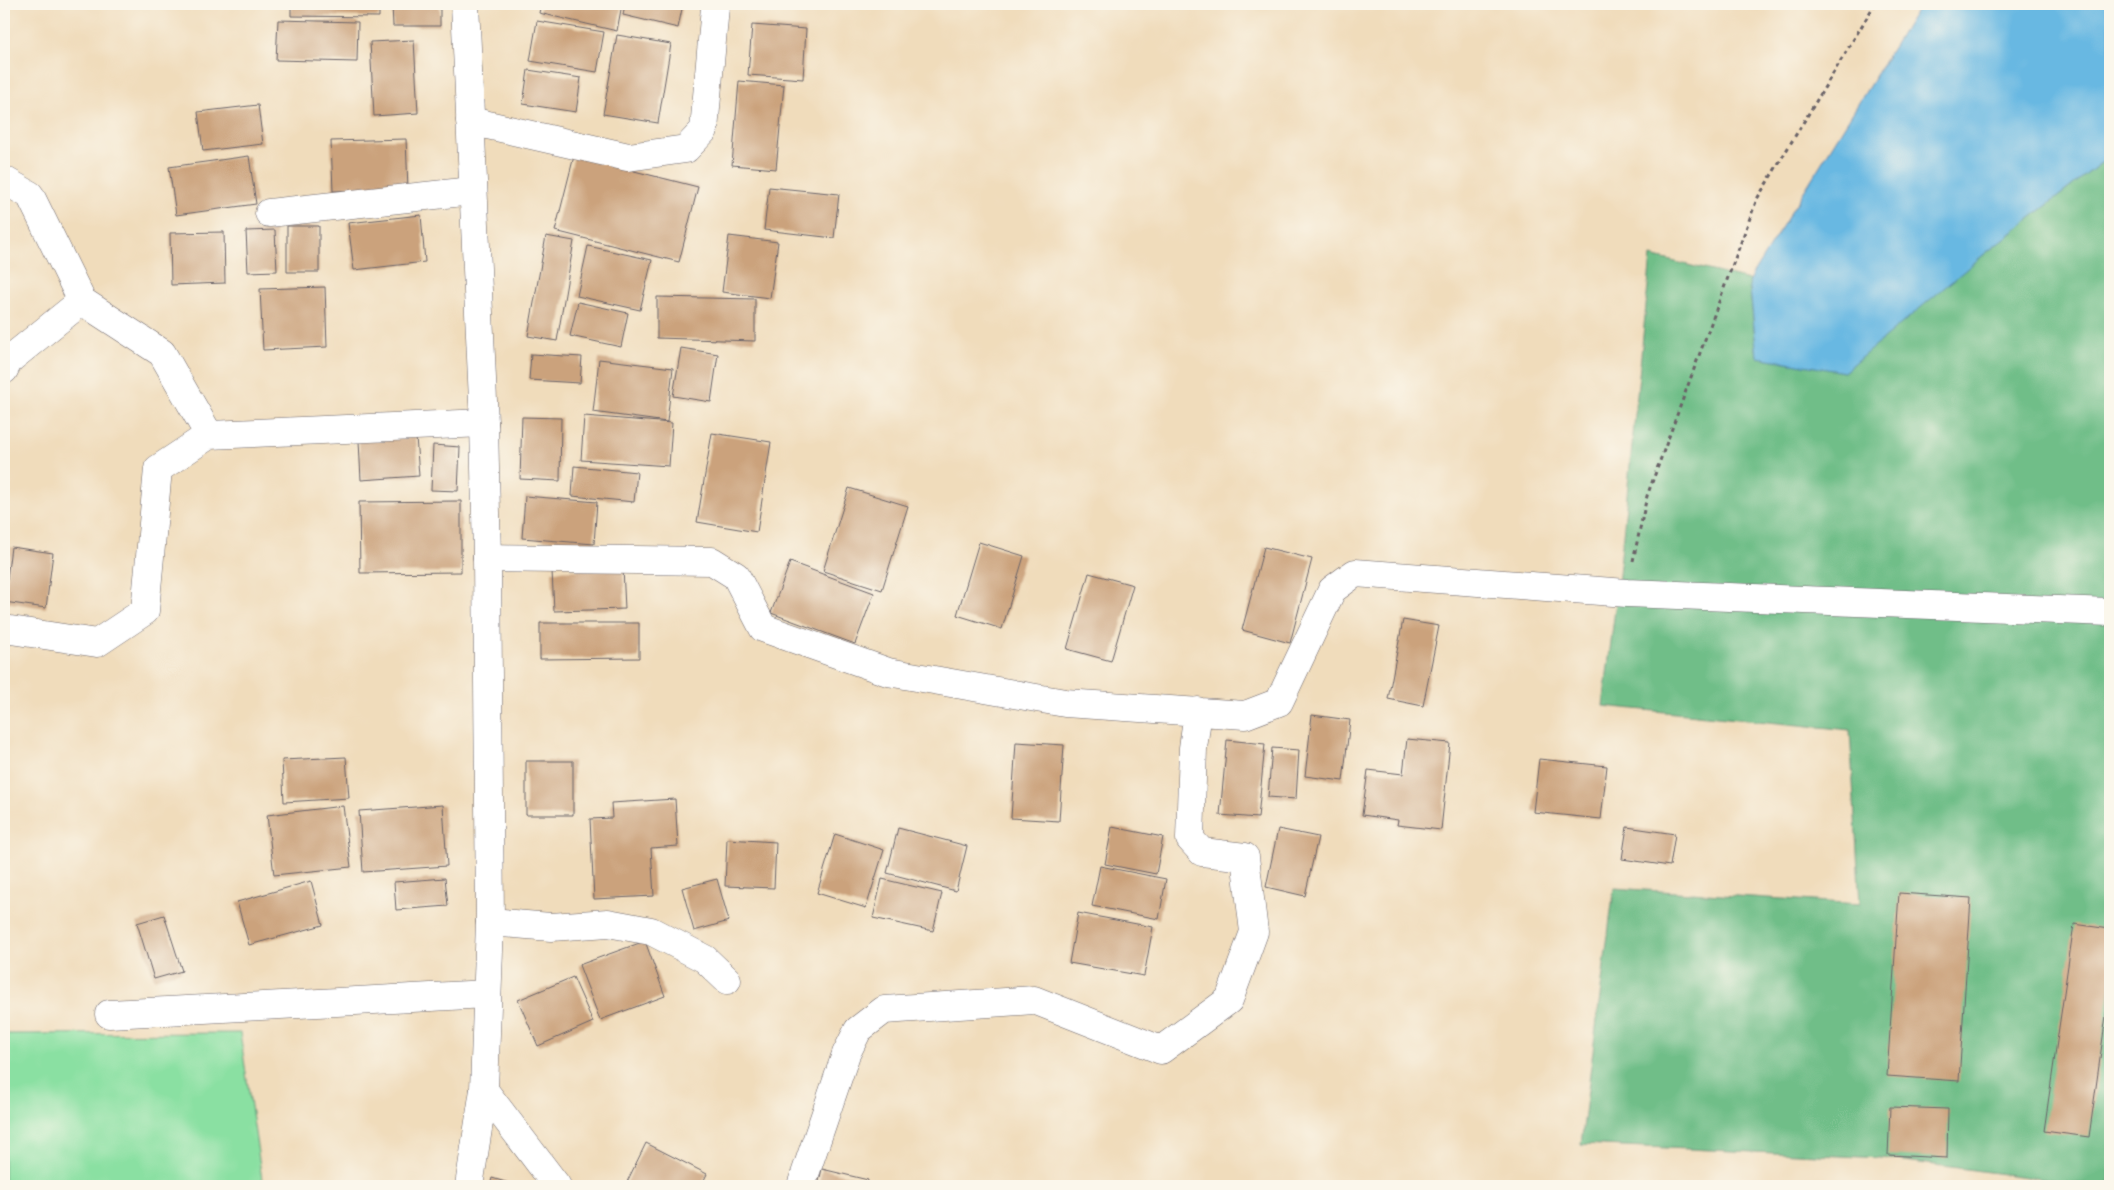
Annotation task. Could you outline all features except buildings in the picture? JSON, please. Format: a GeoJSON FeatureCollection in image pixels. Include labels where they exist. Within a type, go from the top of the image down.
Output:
{"type":"FeatureCollection","features":[{"type":"Feature","properties":{"kind":"street"},"geometry":{"type":"LineString","coordinates":[[465,4],[484,423],[490,922],[484,1090],[469,1186]]}},
{"type":"Feature","properties":{"kind":"street"},"geometry":{"type":"LineString","coordinates":[[470,121],[628,157],[686,149],[704,130],[715,7]]}},
{"type":"Feature","properties":{"kind":"street"},"geometry":{"type":"LineString","coordinates":[[4,180],[30,195],[82,300],[162,353],[209,435]]}},
{"type":"Feature","properties":{"kind":"street"},"geometry":{"type":"LineString","coordinates":[[269,212],[472,191]]}},
{"type":"Feature","properties":{"kind":"street"},"geometry":{"type":"LineString","coordinates":[[4,370],[9,360],[82,300]]}},
{"type":"Feature","properties":{"kind":"street"},"geometry":{"type":"LineString","coordinates":[[4,629],[97,643],[145,611],[158,469],[209,435],[484,423]]}},
{"type":"Feature","properties":{"kind":"street"},"geometry":{"type":"LineString","coordinates":[[487,558],[712,561],[736,576],[763,628],[888,672],[1065,703],[1245,715],[1280,702],[1332,590],[1355,574],[1627,593],[2110,612]]}},
{"type":"Feature","properties":{"kind":"street"},"geometry":{"type":"LineString","coordinates":[[801,1186],[846,1054],[858,1030],[884,1010],[1034,1000],[1161,1050],[1229,1000],[1254,932],[1245,857],[1202,852],[1190,839],[1193,748],[1198,711]]}},
{"type":"Feature","properties":{"kind":"street"},"geometry":{"type":"LineString","coordinates":[[490,922],[551,927],[608,923],[651,932],[705,959],[727,980]]}},
{"type":"Feature","properties":{"kind":"street"},"geometry":{"type":"LineString","coordinates":[[109,1014],[487,994]]}},
{"type":"Feature","properties":{"kind":"street"},"geometry":{"type":"LineString","coordinates":[[484,1090],[557,1186]]}},
{"type":"Feature","properties":{"kind":"path"},"geometry":{"type":"LineString","coordinates":[[1627,593],[1647,496],[1757,199],[1875,4]]}},
{"type":"Feature","properties":{"kind":"green space"},"geometry":{"type":"Polygon","coordinates":[[[2110,156],[2110,1186],[2095,1186],[1882,1158],[1581,1144],[1614,888],[1860,904],[1850,730],[1603,706],[1618,585],[1651,256],[1749,280],[1757,357],[1982,256],[2110,156]]]}},
{"type":"Feature","properties":{"kind":"green space"},"geometry":{"type":"Polygon","coordinates":[[[240,1033],[263,1186],[4,1186],[4,1034],[240,1033]]]}},
{"type":"Feature","properties":{"kind":"water"},"geometry":{"type":"Polygon","coordinates":[[[1920,4],[2110,4],[2110,156],[1982,256],[1844,372],[1757,357],[1749,280],[1920,4]]]}}]}
